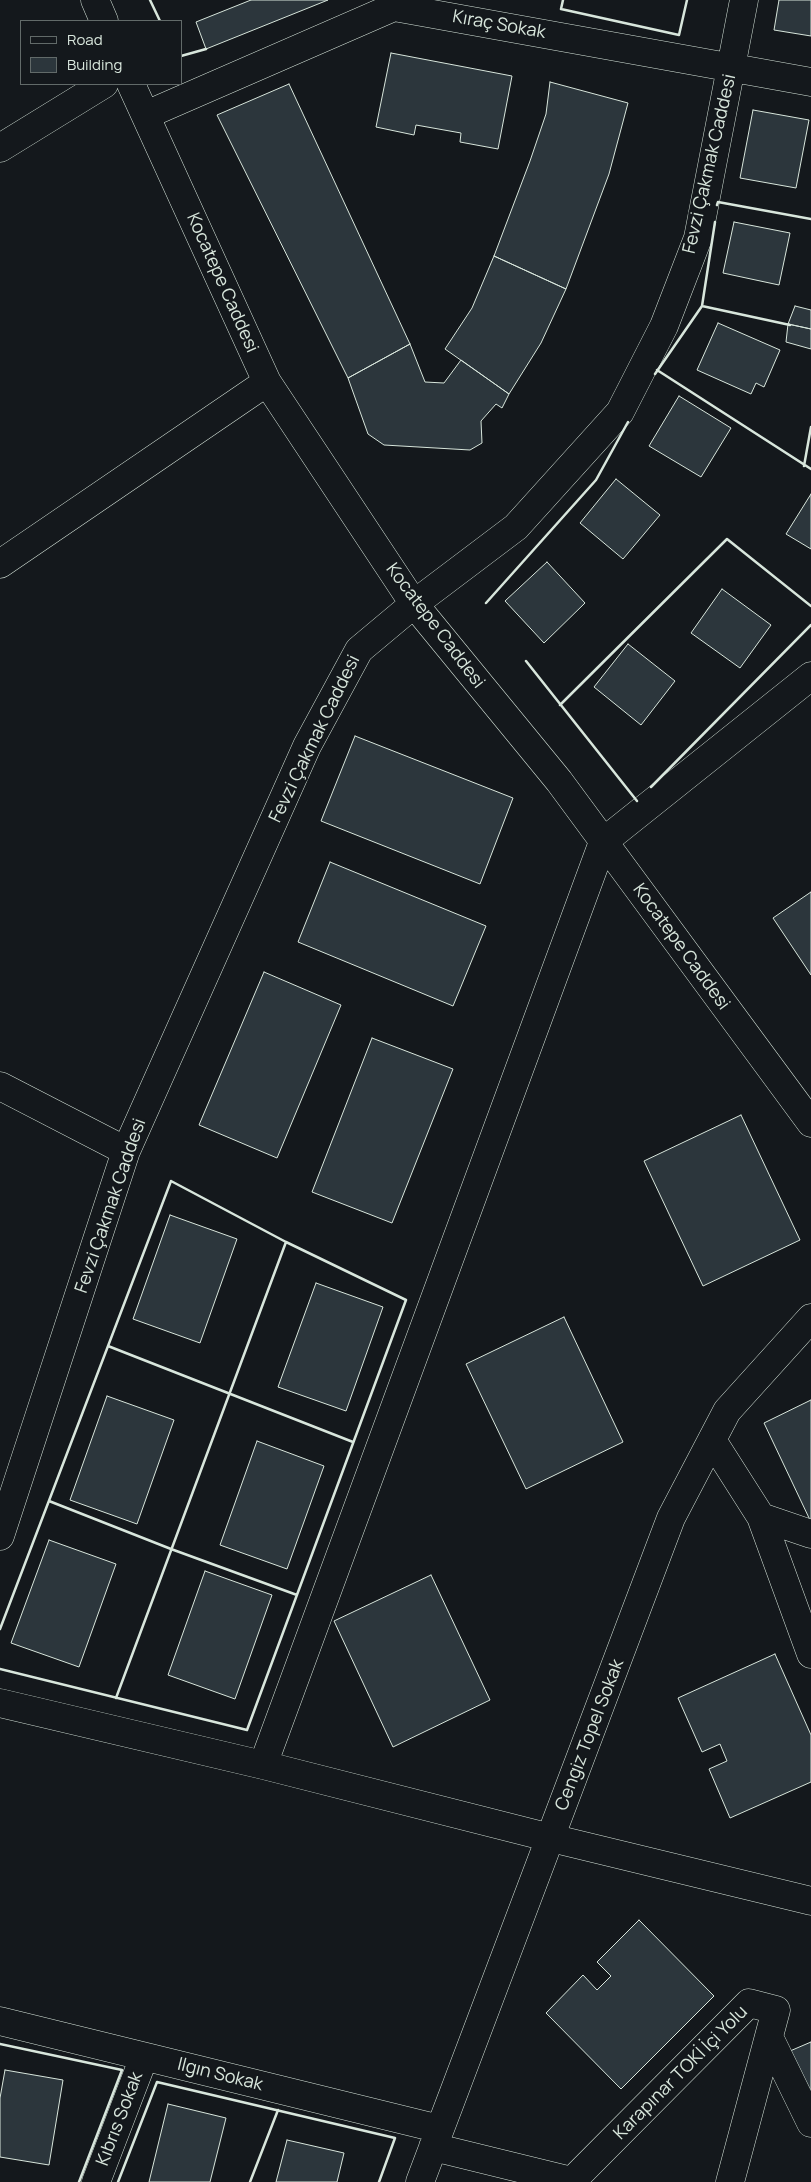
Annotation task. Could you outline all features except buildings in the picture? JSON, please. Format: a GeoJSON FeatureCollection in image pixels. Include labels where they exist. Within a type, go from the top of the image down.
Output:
{"type":"FeatureCollection","features":[{"type":"Feature","properties":{"kind":"street"},"geometry":{"type":"LineString","coordinates":[[94,0],[104,20]]}},
{"type":"Feature","properties":{"kind":"street","name":"Fevzi Çakmak Caddesi"},"geometry":{"type":"LineString","coordinates":[[0,1536],[126,1151],[308,746],[359,650],[414,604],[516,527],[620,412],[664,326],[698,238],[744,0]]}},
{"type":"Feature","properties":{"kind":"street","name":"Kıraç Sokak"},"geometry":{"type":"LineString","coordinates":[[146,115],[394,7],[811,82]]}},
{"type":"Feature","properties":{"kind":"street"},"geometry":{"type":"LineString","coordinates":[[0,148],[102,85]]}},
{"type":"Feature","properties":{"kind":"street","name":"Kocatepe Caddesi"},"geometry":{"type":"LineString","coordinates":[[131,85],[267,382],[414,604],[559,781],[811,1123]]}},
{"type":"Feature","properties":{"kind":"street"},"geometry":{"type":"LineString","coordinates":[[0,564],[267,382]]}},
{"type":"Feature","properties":{"kind":"street"},"geometry":{"type":"LineString","coordinates":[[264,1765],[603,842],[811,676]]}},
{"type":"Feature","properties":{"kind":"street"},"geometry":{"type":"LineString","coordinates":[[0,1086],[126,1151]]}},
{"type":"Feature","properties":{"kind":"street","name":"Cengiz Topel Sokak"},"geometry":{"type":"LineString","coordinates":[[420,2182],[671,1518],[727,1411],[811,1318]]}},
{"type":"Feature","properties":{"kind":"street"},"geometry":{"type":"LineString","coordinates":[[712,1440],[761,1517],[811,1654]]}},
{"type":"Feature","properties":{"kind":"street"},"geometry":{"type":"LineString","coordinates":[[761,1517],[811,1534]]}},
{"type":"Feature","properties":{"kind":"street"},"geometry":{"type":"LineString","coordinates":[[0,1703],[264,1765],[551,1838],[811,1901]]}},
{"type":"Feature","properties":{"kind":"street","name":"Karapınar TOKİ İçi Yolu"},"geometry":{"type":"LineString","coordinates":[[437,2138],[572,2182],[749,2003],[776,2010],[730,2182]]}},
{"type":"Feature","properties":{"kind":"street","name":"Ilgın Sokak"},"geometry":{"type":"LineString","coordinates":[[0,2021],[144,2057],[437,2138]]}},
{"type":"Feature","properties":{"kind":"street","name":"Karapınar TOKİ İçi Yolu"},"geometry":{"type":"LineString","coordinates":[[769,2038],[811,2123]]}},
{"type":"Feature","properties":{"kind":"street","name":"Kıbrıs Sokak"},"geometry":{"type":"LineString","coordinates":[[96,2182],[144,2057]]}},
{"type":"Feature","properties":{"kind":"wall"},"geometry":{"type":"LineString","coordinates":[[150,0],[160,20]]}},
{"type":"Feature","properties":{"kind":"wall"},"geometry":{"type":"LineString","coordinates":[[563,0],[561,9],[679,35],[687,0]]}},
{"type":"Feature","properties":{"kind":"wall"},"geometry":{"type":"LineString","coordinates":[[182,56],[206,49]]}},
{"type":"Feature","properties":{"kind":"wall"},"geometry":{"type":"LineString","coordinates":[[717,205],[718,202],[811,219]]}},
{"type":"Feature","properties":{"kind":"wall"},"geometry":{"type":"LineString","coordinates":[[655,374],[702,306],[715,222]]}},
{"type":"Feature","properties":{"kind":"wall"},"geometry":{"type":"LineString","coordinates":[[702,306],[790,325]]}},
{"type":"Feature","properties":{"kind":"wall"},"geometry":{"type":"LineString","coordinates":[[657,370],[811,469]]}},
{"type":"Feature","properties":{"kind":"wall"},"geometry":{"type":"LineString","coordinates":[[486,603],[596,480],[628,422]]}},
{"type":"Feature","properties":{"kind":"wall"},"geometry":{"type":"LineString","coordinates":[[804,466],[811,427]]}},
{"type":"Feature","properties":{"kind":"wall"},"geometry":{"type":"LineString","coordinates":[[560,705],[727,539],[811,606]]}},
{"type":"Feature","properties":{"kind":"wall"},"geometry":{"type":"LineString","coordinates":[[651,787],[811,625]]}},
{"type":"Feature","properties":{"kind":"wall"},"geometry":{"type":"LineString","coordinates":[[526,661],[637,801]]}},
{"type":"Feature","properties":{"kind":"wall"},"geometry":{"type":"LineString","coordinates":[[0,1629],[171,1181],[286,1242],[406,1300],[247,1730],[0,1669]]}},
{"type":"Feature","properties":{"kind":"wall"},"geometry":{"type":"LineString","coordinates":[[116,1698],[286,1242]]}},
{"type":"Feature","properties":{"kind":"wall"},"geometry":{"type":"LineString","coordinates":[[108,1346],[353,1442]]}},
{"type":"Feature","properties":{"kind":"wall"},"geometry":{"type":"LineString","coordinates":[[49,1501],[171,1549],[297,1595]]}},
{"type":"Feature","properties":{"kind":"wall"},"geometry":{"type":"LineString","coordinates":[[0,2044],[122,2070],[79,2182]]}},
{"type":"Feature","properties":{"kind":"wall"},"geometry":{"type":"LineString","coordinates":[[118,2182],[157,2082],[395,2138],[379,2182]]}},
{"type":"Feature","properties":{"kind":"wall"},"geometry":{"type":"LineString","coordinates":[[250,2182],[278,2110]]}}]}
